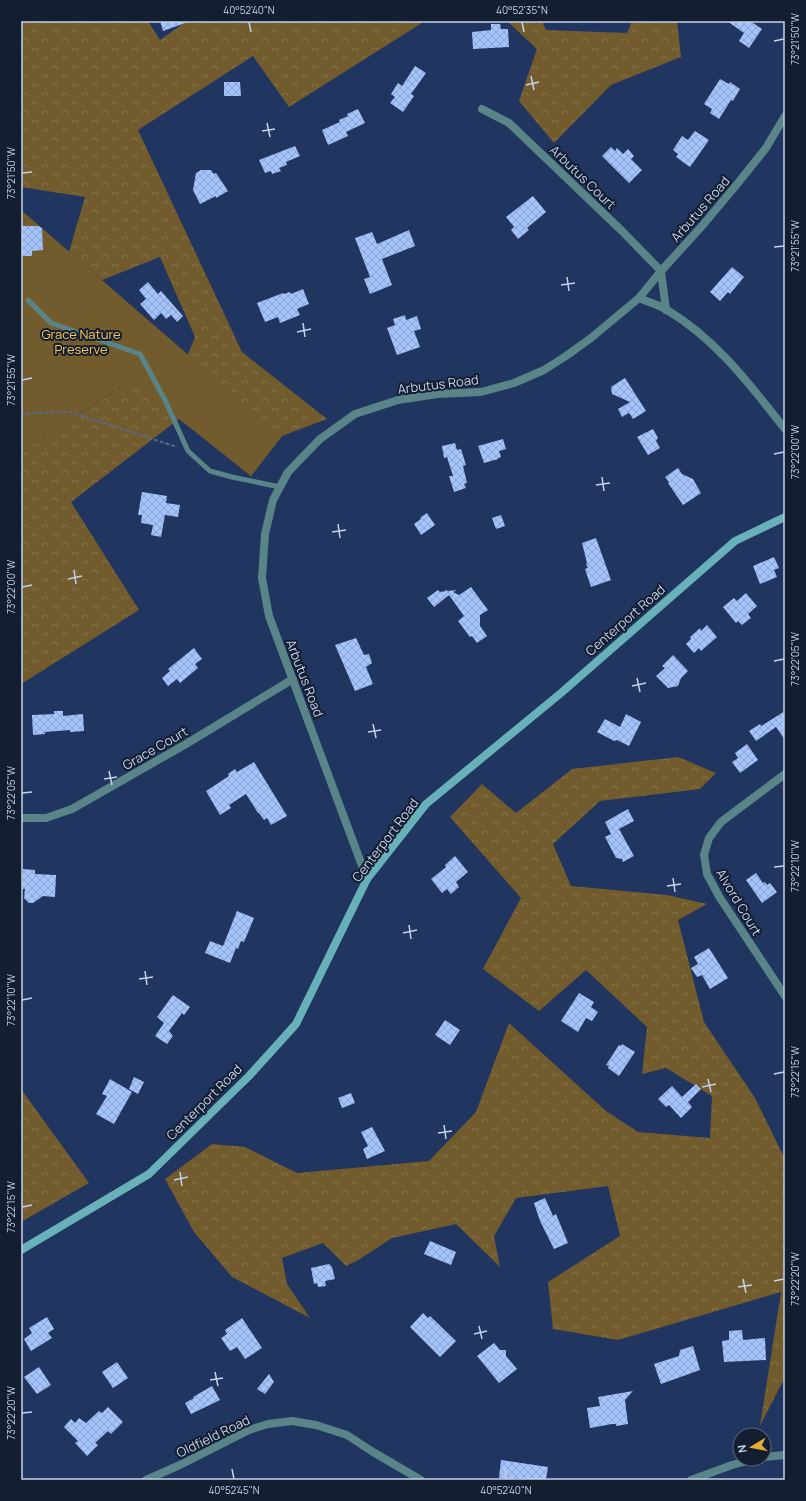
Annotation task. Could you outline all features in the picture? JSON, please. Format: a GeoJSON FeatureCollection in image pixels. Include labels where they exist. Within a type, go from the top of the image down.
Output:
{"type":"FeatureCollection","features":[{"type":"Feature","properties":{"kind":"main road","name":"Centerport Road"},"geometry":{"type":"LineString","coordinates":[[21,1250],[149,1174],[249,1076],[296,1024],[368,879],[426,804],[561,693],[734,541],[785,517]]}},
{"type":"Feature","properties":{"kind":"street","name":"Arbutus Court"},"geometry":{"type":"LineString","coordinates":[[482,109],[509,123],[617,226],[661,271]]}},
{"type":"Feature","properties":{"kind":"street","name":"Arbutus Road"},"geometry":{"type":"LineString","coordinates":[[368,879],[269,616],[262,578],[265,534],[273,500],[288,472],[320,439],[355,414],[398,400],[437,394],[481,392],[514,383],[544,370],[566,356],[591,338],[639,298],[738,183],[766,148],[785,116]]}},
{"type":"Feature","properties":{"kind":"street"},"geometry":{"type":"LineString","coordinates":[[661,271],[666,310]]}},
{"type":"Feature","properties":{"kind":"street"},"geometry":{"type":"LineString","coordinates":[[639,298],[666,310],[693,328],[721,353],[754,390],[785,429]]}},
{"type":"Feature","properties":{"kind":"street","name":"Grace Court"},"geometry":{"type":"LineString","coordinates":[[21,818],[46,818],[72,809],[186,744],[293,679]]}},
{"type":"Feature","properties":{"kind":"street","name":"Alvord Court"},"geometry":{"type":"LineString","coordinates":[[785,774],[721,822],[709,838],[704,855],[707,874],[720,898],[785,996]]}},
{"type":"Feature","properties":{"kind":"street","name":"Oldfield Road"},"geometry":{"type":"LineString","coordinates":[[146,1480],[182,1464],[249,1430],[268,1424],[292,1421],[316,1425],[347,1435],[373,1452],[422,1480]]}},
{"type":"Feature","properties":{"kind":"street"},"geometry":{"type":"LineString","coordinates":[[772,1457],[785,1455]]}},
{"type":"Feature","properties":{"kind":"street"},"geometry":{"type":"LineString","coordinates":[[691,1480],[732,1465]]}},
{"type":"Feature","properties":{"kind":"lane"},"geometry":{"type":"LineString","coordinates":[[28,300],[51,323],[140,354],[165,400],[188,451],[210,471],[280,487]]}},
{"type":"Feature","properties":{"kind":"path"},"geometry":{"type":"LineString","coordinates":[[21,416],[28,413],[70,412],[188,451]]}},
{"type":"Feature","properties":{"kind":"green space"},"geometry":{"type":"Polygon","coordinates":[[[21,21],[148,21],[160,40],[187,21],[425,21],[289,107],[253,56],[138,130],[242,352],[327,419],[282,436],[251,476],[179,419],[71,502],[139,610],[21,684],[21,403],[46,436],[131,380],[188,354],[195,337],[160,257],[102,280],[69,252],[85,197],[21,187],[21,21]]]}},
{"type":"Feature","properties":{"kind":"green space"},"geometry":{"type":"Polygon","coordinates":[[[507,21],[542,21],[546,30],[627,33],[632,21],[677,21],[681,57],[611,85],[554,143],[519,101],[537,49],[507,21]]]}},
{"type":"Feature","properties":{"kind":"green space","name":"Grace Nature Preserve"},"geometry":{"type":"Polygon","coordinates":[[[21,210],[282,436],[251,476],[131,380],[21,453],[21,210]]]}},
{"type":"Feature","properties":{"kind":"green space"},"geometry":{"type":"Polygon","coordinates":[[[678,757],[716,773],[700,789],[600,801],[553,844],[571,886],[667,895],[707,904],[678,920],[704,1022],[755,1098],[785,1159],[785,1377],[760,1426],[781,1292],[618,1340],[553,1329],[548,1282],[620,1236],[608,1186],[516,1198],[494,1236],[500,1267],[456,1224],[392,1238],[360,1259],[346,1266],[323,1243],[282,1258],[287,1284],[310,1318],[232,1277],[194,1232],[165,1179],[212,1144],[245,1147],[297,1173],[429,1161],[476,1112],[509,1023],[606,1111],[638,1132],[710,1138],[712,1096],[666,1068],[642,1074],[647,1027],[586,970],[539,1011],[483,969],[521,898],[450,817],[482,784],[516,813],[572,769],[678,757]]]}},
{"type":"Feature","properties":{"kind":"green space"},"geometry":{"type":"Polygon","coordinates":[[[21,1089],[89,1183],[21,1222],[21,1089]]]}},
{"type":"Feature","properties":{"kind":"building"},"geometry":{"type":"Polygon","coordinates":[[[160,21],[188,21],[188,22],[163,31],[160,21]]]}},
{"type":"Feature","properties":{"kind":"building"},"geometry":{"type":"Polygon","coordinates":[[[727,21],[750,21],[762,29],[749,48],[739,41],[744,33],[727,21]]]}},
{"type":"Feature","properties":{"kind":"building"},"geometry":{"type":"Polygon","coordinates":[[[491,24],[500,24],[501,29],[508,29],[509,47],[473,49],[472,32],[491,30],[491,24]]]}},
{"type":"Feature","properties":{"kind":"building"},"geometry":{"type":"Polygon","coordinates":[[[415,66],[426,73],[411,94],[414,96],[403,112],[390,103],[395,97],[391,94],[398,83],[402,86],[415,66]]]}},
{"type":"Feature","properties":{"kind":"building"},"geometry":{"type":"Polygon","coordinates":[[[720,79],[729,84],[730,82],[740,89],[719,119],[710,113],[712,109],[704,104],[720,79]]]}},
{"type":"Feature","properties":{"kind":"building"},"geometry":{"type":"Polygon","coordinates":[[[224,82],[240,82],[241,96],[224,96],[224,82]]]}},
{"type":"Feature","properties":{"kind":"building"},"geometry":{"type":"Polygon","coordinates":[[[358,109],[365,123],[346,132],[348,136],[328,145],[322,130],[340,122],[339,120],[348,116],[347,114],[358,109]]]}},
{"type":"Feature","properties":{"kind":"building"},"geometry":{"type":"Polygon","coordinates":[[[695,131],[709,140],[690,167],[676,157],[678,154],[673,150],[682,136],[688,140],[695,131]]]}},
{"type":"Feature","properties":{"kind":"building"},"geometry":{"type":"Polygon","coordinates":[[[295,146],[300,156],[286,162],[287,165],[279,168],[281,171],[272,174],[271,171],[265,173],[259,160],[295,146]]]}},
{"type":"Feature","properties":{"kind":"building"},"geometry":{"type":"Polygon","coordinates":[[[611,147],[615,151],[617,148],[623,154],[628,149],[634,156],[631,159],[642,170],[629,183],[602,156],[611,147]]]}},
{"type":"Feature","properties":{"kind":"building"},"geometry":{"type":"Polygon","coordinates":[[[201,170],[211,170],[214,174],[216,173],[228,191],[216,198],[216,196],[200,204],[193,190],[196,173],[201,170]]]}},
{"type":"Feature","properties":{"kind":"building"},"geometry":{"type":"Polygon","coordinates":[[[533,196],[546,212],[527,228],[529,230],[518,239],[511,230],[514,227],[506,217],[533,196]]]}},
{"type":"Feature","properties":{"kind":"building"},"geometry":{"type":"Polygon","coordinates":[[[22,226],[38,226],[42,228],[43,250],[32,251],[32,256],[21,256],[22,226]]]}},
{"type":"Feature","properties":{"kind":"building"},"geometry":{"type":"Polygon","coordinates":[[[409,230],[415,246],[382,259],[392,285],[370,294],[364,279],[370,277],[355,238],[372,232],[377,244],[409,230]]]}},
{"type":"Feature","properties":{"kind":"building"},"geometry":{"type":"Polygon","coordinates":[[[732,267],[744,277],[730,294],[728,292],[720,301],[710,292],[732,267]]]}},
{"type":"Feature","properties":{"kind":"building"},"geometry":{"type":"Polygon","coordinates":[[[148,282],[158,294],[161,291],[183,316],[177,322],[171,315],[166,319],[161,313],[154,320],[140,304],[146,299],[139,290],[148,282]]]}},
{"type":"Feature","properties":{"kind":"building"},"geometry":{"type":"Polygon","coordinates":[[[303,289],[309,304],[297,309],[300,315],[280,323],[278,317],[265,322],[257,303],[283,293],[290,292],[291,294],[303,289]]]}},
{"type":"Feature","properties":{"kind":"building"},"geometry":{"type":"Polygon","coordinates":[[[405,315],[406,320],[417,316],[421,329],[414,331],[420,347],[397,355],[387,328],[395,325],[393,319],[405,315]]]}},
{"type":"Feature","properties":{"kind":"building"},"geometry":{"type":"Polygon","coordinates":[[[625,378],[646,411],[633,419],[629,413],[622,417],[618,409],[630,402],[612,394],[611,387],[625,378]]]}},
{"type":"Feature","properties":{"kind":"building"},"geometry":{"type":"Polygon","coordinates":[[[653,429],[658,438],[656,441],[660,448],[648,455],[637,437],[653,429]]]}},
{"type":"Feature","properties":{"kind":"building"},"geometry":{"type":"Polygon","coordinates":[[[503,439],[506,449],[499,451],[501,457],[484,463],[478,446],[503,439]]]}},
{"type":"Feature","properties":{"kind":"building"},"geometry":{"type":"Polygon","coordinates":[[[455,443],[457,450],[461,449],[466,465],[463,466],[467,483],[464,484],[466,488],[454,492],[449,476],[453,476],[447,457],[444,458],[442,446],[455,443]]]}},
{"type":"Feature","properties":{"kind":"building"},"geometry":{"type":"Polygon","coordinates":[[[678,468],[682,474],[693,479],[701,493],[683,505],[665,477],[678,468]]]}},
{"type":"Feature","properties":{"kind":"building"},"geometry":{"type":"Polygon","coordinates":[[[142,492],[167,496],[166,503],[180,505],[178,517],[165,515],[161,537],[151,535],[153,525],[141,523],[142,515],[138,515],[142,492]]]}},
{"type":"Feature","properties":{"kind":"building"},"geometry":{"type":"Polygon","coordinates":[[[427,513],[435,525],[421,535],[414,524],[427,513]]]}},
{"type":"Feature","properties":{"kind":"building"},"geometry":{"type":"Polygon","coordinates":[[[501,515],[505,526],[496,529],[492,518],[501,515]]]}},
{"type":"Feature","properties":{"kind":"building"},"geometry":{"type":"Polygon","coordinates":[[[596,538],[611,580],[591,587],[585,569],[588,568],[582,543],[596,538]]]}},
{"type":"Feature","properties":{"kind":"building"},"geometry":{"type":"Polygon","coordinates":[[[774,557],[779,568],[774,570],[777,577],[760,584],[753,566],[774,557]]]}},
{"type":"Feature","properties":{"kind":"building"},"geometry":{"type":"Polygon","coordinates":[[[471,587],[488,610],[480,615],[480,626],[487,636],[477,643],[472,636],[470,637],[458,621],[464,616],[449,595],[434,607],[427,598],[438,590],[440,592],[446,591],[445,589],[448,591],[457,590],[453,592],[459,595],[471,587]]]}},
{"type":"Feature","properties":{"kind":"building"},"geometry":{"type":"Polygon","coordinates":[[[746,593],[757,606],[748,614],[751,618],[742,625],[738,621],[736,623],[723,607],[734,598],[737,601],[746,593]]]}},
{"type":"Feature","properties":{"kind":"building"},"geometry":{"type":"Polygon","coordinates":[[[707,625],[717,637],[701,651],[699,648],[694,653],[686,644],[691,639],[690,637],[700,628],[701,631],[707,625]]]}},
{"type":"Feature","properties":{"kind":"building"},"geometry":{"type":"Polygon","coordinates":[[[356,638],[364,655],[369,654],[372,663],[366,667],[373,684],[355,691],[335,645],[356,638]]]}},
{"type":"Feature","properties":{"kind":"building"},"geometry":{"type":"Polygon","coordinates":[[[194,648],[202,659],[195,664],[198,668],[180,683],[177,679],[168,686],[162,678],[170,671],[168,669],[194,648]]]}},
{"type":"Feature","properties":{"kind":"building"},"geometry":{"type":"Polygon","coordinates":[[[673,655],[688,671],[681,678],[678,686],[668,688],[656,676],[665,668],[662,666],[673,655]]]}},
{"type":"Feature","properties":{"kind":"building"},"geometry":{"type":"Polygon","coordinates":[[[54,711],[63,711],[63,716],[83,714],[84,731],[70,732],[70,730],[45,732],[45,734],[33,735],[32,715],[54,714],[54,711]]]}},
{"type":"Feature","properties":{"kind":"building"},"geometry":{"type":"Polygon","coordinates":[[[785,711],[785,740],[776,727],[756,741],[749,731],[760,724],[761,726],[785,711]]]}},
{"type":"Feature","properties":{"kind":"building"},"geometry":{"type":"Polygon","coordinates":[[[626,714],[641,722],[629,746],[617,740],[614,741],[597,732],[605,719],[620,727],[626,714]]]}},
{"type":"Feature","properties":{"kind":"building"},"geometry":{"type":"Polygon","coordinates":[[[747,744],[758,760],[740,773],[732,762],[738,758],[735,753],[747,744]]]}},
{"type":"Feature","properties":{"kind":"building"},"geometry":{"type":"Polygon","coordinates":[[[254,762],[287,816],[271,825],[267,818],[264,820],[258,813],[246,794],[229,805],[231,808],[220,815],[206,791],[229,776],[228,774],[235,769],[237,772],[254,762]]]}},
{"type":"Feature","properties":{"kind":"building"},"geometry":{"type":"Polygon","coordinates":[[[628,809],[634,821],[619,829],[634,856],[623,862],[622,859],[616,858],[605,837],[611,834],[605,822],[628,809]]]}},
{"type":"Feature","properties":{"kind":"building"},"geometry":{"type":"Polygon","coordinates":[[[455,856],[468,872],[456,882],[459,887],[451,894],[447,889],[442,893],[431,879],[446,867],[445,865],[455,856]]]}},
{"type":"Feature","properties":{"kind":"building"},"geometry":{"type":"Polygon","coordinates":[[[23,869],[35,870],[35,874],[56,875],[55,897],[43,896],[33,903],[29,903],[24,898],[25,889],[22,889],[23,869]]]}},
{"type":"Feature","properties":{"kind":"building"},"geometry":{"type":"Polygon","coordinates":[[[756,873],[763,883],[765,882],[767,885],[770,883],[777,892],[762,903],[746,880],[756,873]]]}},
{"type":"Feature","properties":{"kind":"building"},"geometry":{"type":"Polygon","coordinates":[[[237,911],[254,918],[244,942],[241,941],[238,949],[236,948],[230,963],[205,953],[210,941],[223,946],[237,911]]]}},
{"type":"Feature","properties":{"kind":"building"},"geometry":{"type":"Polygon","coordinates":[[[709,948],[728,978],[710,989],[702,975],[697,977],[691,968],[698,964],[694,957],[709,948]]]}},
{"type":"Feature","properties":{"kind":"building"},"geometry":{"type":"Polygon","coordinates":[[[579,993],[594,1002],[591,1007],[598,1012],[592,1021],[586,1018],[578,1032],[561,1021],[579,993]]]}},
{"type":"Feature","properties":{"kind":"building"},"geometry":{"type":"Polygon","coordinates":[[[173,995],[190,1007],[184,1015],[182,1013],[169,1031],[173,1036],[167,1044],[155,1036],[164,1023],[157,1017],[173,995]]]}},
{"type":"Feature","properties":{"kind":"building"},"geometry":{"type":"Polygon","coordinates":[[[445,1020],[460,1030],[450,1045],[435,1035],[445,1020]]]}},
{"type":"Feature","properties":{"kind":"building"},"geometry":{"type":"Polygon","coordinates":[[[622,1044],[635,1052],[619,1076],[606,1065],[619,1045],[621,1046],[622,1044]]]}},
{"type":"Feature","properties":{"kind":"building"},"geometry":{"type":"Polygon","coordinates":[[[134,1077],[144,1082],[138,1094],[129,1089],[134,1077]]]}},
{"type":"Feature","properties":{"kind":"building"},"geometry":{"type":"Polygon","coordinates":[[[110,1079],[132,1092],[114,1124],[96,1114],[107,1096],[102,1094],[110,1079]]]}},
{"type":"Feature","properties":{"kind":"building"},"geometry":{"type":"Polygon","coordinates":[[[696,1084],[701,1089],[688,1102],[692,1107],[681,1118],[669,1105],[666,1107],[658,1099],[672,1086],[682,1097],[696,1084]]]}},
{"type":"Feature","properties":{"kind":"building"},"geometry":{"type":"Polygon","coordinates":[[[351,1093],[355,1103],[342,1108],[338,1098],[351,1093]]]}},
{"type":"Feature","properties":{"kind":"building"},"geometry":{"type":"Polygon","coordinates":[[[372,1127],[385,1151],[367,1159],[363,1149],[368,1146],[361,1132],[372,1127]]]}},
{"type":"Feature","properties":{"kind":"building"},"geometry":{"type":"Polygon","coordinates":[[[545,1198],[553,1216],[556,1214],[568,1243],[554,1249],[540,1221],[534,1203],[545,1198]]]}},
{"type":"Feature","properties":{"kind":"building"},"geometry":{"type":"Polygon","coordinates":[[[430,1241],[456,1252],[451,1265],[424,1254],[430,1241]]]}},
{"type":"Feature","properties":{"kind":"building"},"geometry":{"type":"Polygon","coordinates":[[[329,1264],[332,1267],[335,1279],[325,1281],[326,1286],[318,1287],[317,1283],[314,1284],[311,1268],[329,1264]]]}},
{"type":"Feature","properties":{"kind":"building"},"geometry":{"type":"Polygon","coordinates":[[[423,1313],[428,1318],[430,1316],[456,1341],[440,1357],[410,1327],[423,1313]]]}},
{"type":"Feature","properties":{"kind":"building"},"geometry":{"type":"Polygon","coordinates":[[[47,1317],[54,1329],[48,1333],[52,1338],[31,1351],[24,1339],[32,1333],[29,1328],[47,1317]]]}},
{"type":"Feature","properties":{"kind":"building"},"geometry":{"type":"Polygon","coordinates":[[[242,1318],[262,1348],[245,1359],[237,1347],[230,1351],[221,1338],[227,1334],[225,1330],[242,1318]]]}},
{"type":"Feature","properties":{"kind":"building"},"geometry":{"type":"Polygon","coordinates":[[[742,1330],[743,1340],[765,1338],[766,1360],[724,1362],[722,1341],[729,1340],[729,1331],[742,1330]]]}},
{"type":"Feature","properties":{"kind":"building"},"geometry":{"type":"Polygon","coordinates":[[[494,1343],[500,1350],[506,1350],[506,1356],[517,1369],[499,1383],[477,1356],[494,1343]]]}},
{"type":"Feature","properties":{"kind":"building"},"geometry":{"type":"Polygon","coordinates":[[[693,1346],[700,1370],[661,1384],[654,1364],[679,1356],[680,1350],[693,1346]]]}},
{"type":"Feature","properties":{"kind":"building"},"geometry":{"type":"Polygon","coordinates":[[[117,1362],[128,1378],[113,1388],[102,1372],[117,1362]]]}},
{"type":"Feature","properties":{"kind":"building"},"geometry":{"type":"Polygon","coordinates":[[[39,1367],[51,1385],[37,1394],[24,1377],[39,1367]]]}},
{"type":"Feature","properties":{"kind":"building"},"geometry":{"type":"Polygon","coordinates":[[[269,1374],[274,1382],[265,1394],[257,1389],[269,1374]]]}},
{"type":"Feature","properties":{"kind":"building"},"geometry":{"type":"Polygon","coordinates":[[[212,1386],[220,1400],[191,1414],[185,1403],[212,1386]]]}},
{"type":"Feature","properties":{"kind":"building"},"geometry":{"type":"Polygon","coordinates":[[[633,1391],[625,1400],[628,1424],[616,1426],[616,1424],[612,1424],[590,1428],[587,1408],[600,1406],[598,1397],[633,1391]]]}},
{"type":"Feature","properties":{"kind":"building"},"geometry":{"type":"Polygon","coordinates":[[[108,1407],[123,1422],[111,1434],[108,1431],[95,1443],[98,1445],[87,1456],[75,1443],[78,1441],[64,1427],[71,1419],[75,1423],[79,1418],[86,1423],[99,1411],[102,1413],[108,1407]]]}},
{"type":"Feature","properties":{"kind":"building"},"geometry":{"type":"Polygon","coordinates":[[[501,1460],[548,1467],[546,1480],[515,1478],[513,1480],[499,1478],[501,1460]]]}}]}
